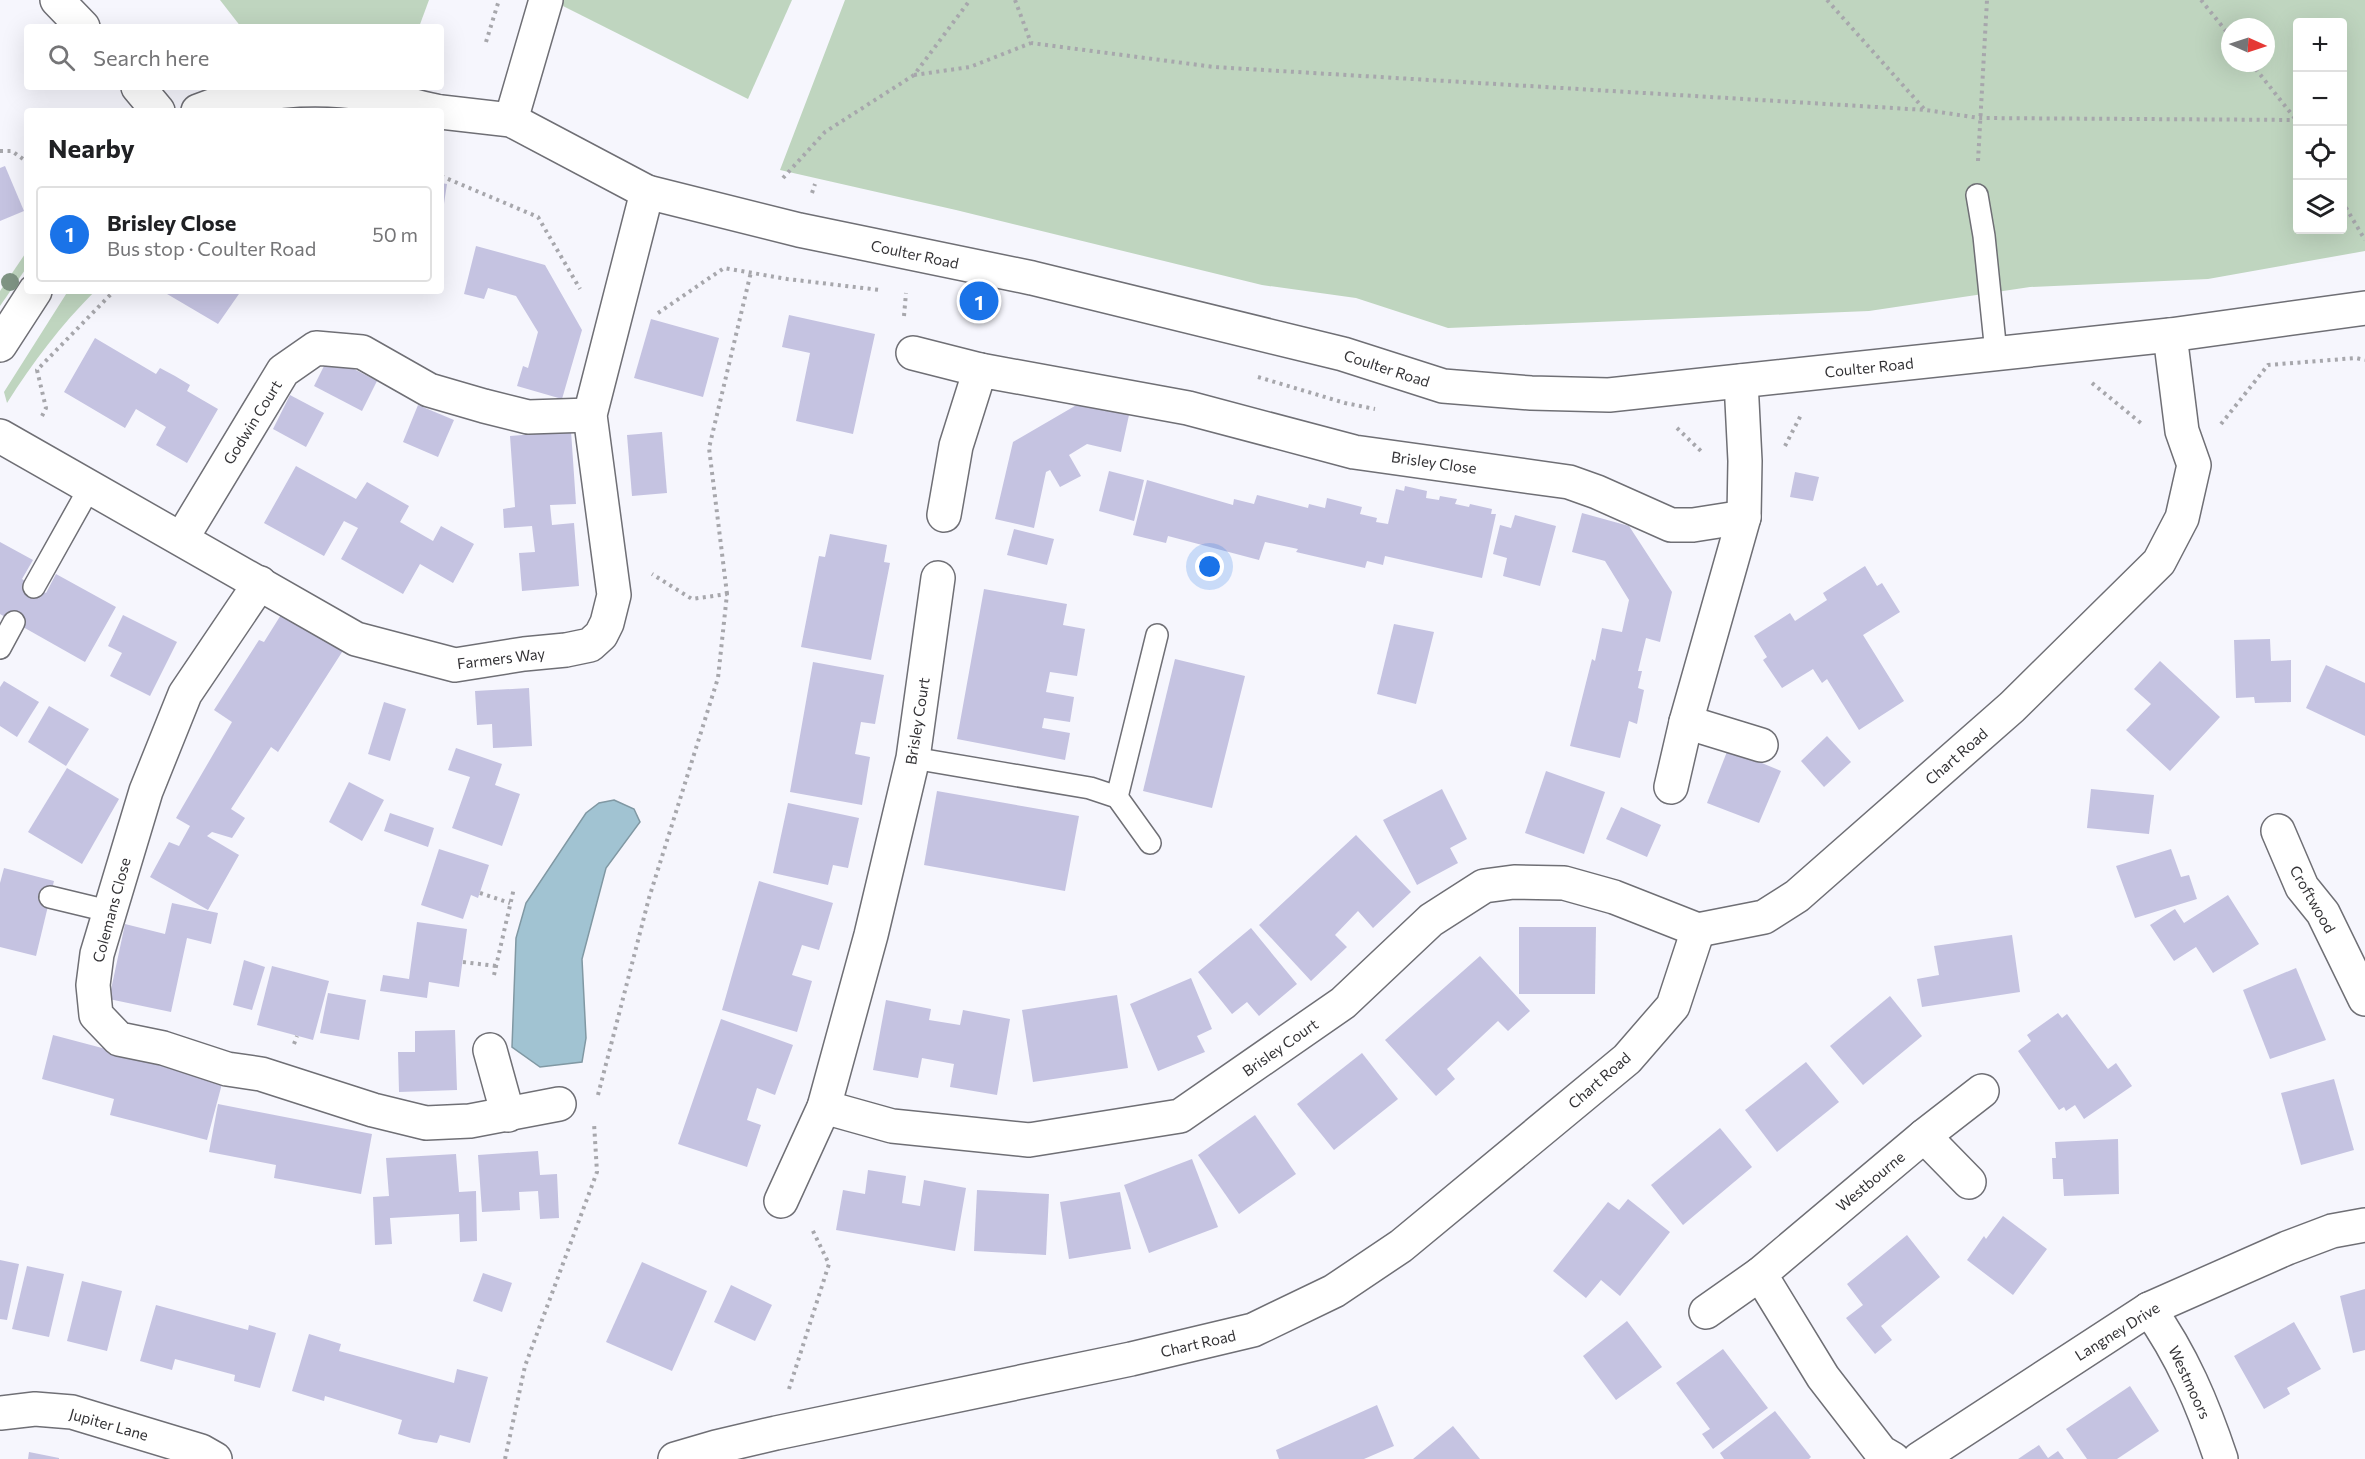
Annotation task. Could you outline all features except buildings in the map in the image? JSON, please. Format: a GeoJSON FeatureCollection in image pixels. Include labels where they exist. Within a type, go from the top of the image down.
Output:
{"type":"FeatureCollection","features":[{"type":"Feature","properties":{"kind":"street"},"geometry":{"type":"LineString","coordinates":[[57,0],[80,24]]}},
{"type":"Feature","properties":{"kind":"street"},"geometry":{"type":"LineString","coordinates":[[511,120],[546,0]]}},
{"type":"Feature","properties":{"kind":"street"},"geometry":{"type":"LineString","coordinates":[[140,90],[156,108]]}},
{"type":"Feature","properties":{"kind":"street"},"geometry":{"type":"LineString","coordinates":[[205,108],[251,97],[304,90]]}},
{"type":"Feature","properties":{"kind":"street"},"geometry":{"type":"LineString","coordinates":[[324,90],[370,94],[424,108]]}},
{"type":"Feature","properties":{"kind":"street","name":"Coulter Road"},"geometry":{"type":"LineString","coordinates":[[444,112],[511,120],[647,192],[799,230],[1100,294],[1343,354],[1443,386],[1531,393],[1609,395],[2170,335],[2365,308]]}},
{"type":"Feature","properties":{"kind":"street","name":"Farmers Way"},"geometry":{"type":"LineString","coordinates":[[0,436],[356,639],[455,665],[524,654],[566,651],[590,645],[601,635],[607,623],[614,595],[590,415],[647,192]]}},
{"type":"Feature","properties":{"kind":"street"},"geometry":{"type":"LineString","coordinates":[[0,345],[33,294]]}},
{"type":"Feature","properties":{"kind":"street","name":"Chart Road"},"geometry":{"type":"LineString","coordinates":[[675,1459],[776,1433],[1131,1359],[1253,1330],[1334,1291],[1401,1246],[1626,1059],[1672,1006],[1698,930],[1764,917],[1797,896],[2012,707],[2159,562],[2182,518],[2194,465],[2182,431],[2170,335]]}},
{"type":"Feature","properties":{"kind":"street","name":"Godwin Court"},"geometry":{"type":"LineString","coordinates":[[182,538],[283,371],[316,348],[362,352],[429,390],[495,409],[528,417],[590,415]]}},
{"type":"Feature","properties":{"kind":"street","name":"Brisley Close"},"geometry":{"type":"LineString","coordinates":[[913,353],[980,370],[1188,408],[1354,452],[1569,482],[1598,492],[1671,525],[1693,525],[1744,517]]}},
{"type":"Feature","properties":{"kind":"street"},"geometry":{"type":"LineString","coordinates":[[944,514],[956,446],[980,370]]}},
{"type":"Feature","properties":{"kind":"street"},"geometry":{"type":"LineString","coordinates":[[1671,787],[1686,722],[1744,517],[1745,461],[1741,381]]}},
{"type":"Feature","properties":{"kind":"street","name":"Brisley Court"},"geometry":{"type":"LineString","coordinates":[[781,1201],[824,1107],[871,935],[913,758],[938,578]]}},
{"type":"Feature","properties":{"kind":"street","name":"Colemans Close"},"geometry":{"type":"LineString","coordinates":[[260,583],[185,694],[146,791],[108,911],[97,954],[93,985],[96,1015],[119,1039],[163,1048],[227,1069],[261,1074],[373,1110],[426,1123],[470,1121],[560,1104]]}},
{"type":"Feature","properties":{"kind":"street"},"geometry":{"type":"LineString","coordinates":[[1686,722],[1761,745]]}},
{"type":"Feature","properties":{"kind":"street","name":"Croftwood"},"geometry":{"type":"LineString","coordinates":[[2278,831],[2302,886],[2323,913],[2365,999]]}},
{"type":"Feature","properties":{"kind":"street","name":"Brisley Court"},"geometry":{"type":"LineString","coordinates":[[824,1107],[892,1126],[1029,1140],[1180,1116],[1343,1003],[1431,920],[1484,886],[1514,882],[1564,883],[1614,897],[1698,930]]}},
{"type":"Feature","properties":{"kind":"street"},"geometry":{"type":"LineString","coordinates":[[490,1050],[508,1114]]}},
{"type":"Feature","properties":{"kind":"street","name":"Westbourne"},"geometry":{"type":"LineString","coordinates":[[1707,1312],[1760,1274],[1924,1136],[1982,1091]]}},
{"type":"Feature","properties":{"kind":"street"},"geometry":{"type":"LineString","coordinates":[[1924,1136],[1969,1182]]}},
{"type":"Feature","properties":{"kind":"street","name":"Langney Drive"},"geometry":{"type":"LineString","coordinates":[[1919,1459],[2149,1309],[2287,1248],[2332,1231],[2365,1225]]}},
{"type":"Feature","properties":{"kind":"street"},"geometry":{"type":"LineString","coordinates":[[1760,1274],[1823,1377],[1881,1452],[1893,1459]]}},
{"type":"Feature","properties":{"kind":"street","name":"Westmoors"},"geometry":{"type":"LineString","coordinates":[[2149,1309],[2167,1334],[2204,1408],[2221,1459]]}},
{"type":"Feature","properties":{"kind":"street","name":"Jupiter Lane"},"geometry":{"type":"LineString","coordinates":[[0,1413],[35,1409],[72,1412],[201,1450],[215,1459]]}},
{"type":"Feature","properties":{"kind":"lane"},"geometry":{"type":"LineString","coordinates":[[1977,195],[1984,236],[1996,353]]}},
{"type":"Feature","properties":{"kind":"lane"},"geometry":{"type":"LineString","coordinates":[[34,586],[90,487]]}},
{"type":"Feature","properties":{"kind":"lane"},"geometry":{"type":"LineString","coordinates":[[0,648],[14,622]]}},
{"type":"Feature","properties":{"kind":"lane"},"geometry":{"type":"LineString","coordinates":[[1118,797],[1157,635]]}},
{"type":"Feature","properties":{"kind":"lane"},"geometry":{"type":"LineString","coordinates":[[913,758],[1090,788],[1118,797],[1150,843]]}},
{"type":"Feature","properties":{"kind":"lane"},"geometry":{"type":"LineString","coordinates":[[50,897],[108,911]]}},
{"type":"Feature","properties":{"kind":"path"},"geometry":{"type":"LineString","coordinates":[[486,42],[499,0]]}},
{"type":"Feature","properties":{"kind":"path"},"geometry":{"type":"LineString","coordinates":[[783,178],[825,132],[914,75],[970,0]]}},
{"type":"Feature","properties":{"kind":"path"},"geometry":{"type":"LineString","coordinates":[[1015,0],[1031,43]]}},
{"type":"Feature","properties":{"kind":"path"},"geometry":{"type":"LineString","coordinates":[[1827,0],[1926,111]]}},
{"type":"Feature","properties":{"kind":"path"},"geometry":{"type":"LineString","coordinates":[[1977,195],[1979,118],[1987,0]]}},
{"type":"Feature","properties":{"kind":"path"},"geometry":{"type":"LineString","coordinates":[[2201,0],[2221,25]]}},
{"type":"Feature","properties":{"kind":"path"},"geometry":{"type":"LineString","coordinates":[[914,75],[970,67],[1031,43],[1214,67],[1926,111],[1979,118],[2293,121]]}},
{"type":"Feature","properties":{"kind":"path"},"geometry":{"type":"LineString","coordinates":[[2258,72],[2293,116]]}},
{"type":"Feature","properties":{"kind":"path"},"geometry":{"type":"LineString","coordinates":[[0,151],[12,151],[24,160]]}},
{"type":"Feature","properties":{"kind":"path"},"geometry":{"type":"LineString","coordinates":[[444,177],[538,217],[576,281]]}},
{"type":"Feature","properties":{"kind":"path"},"geometry":{"type":"LineString","coordinates":[[2347,208],[2365,240]]}},
{"type":"Feature","properties":{"kind":"path"},"geometry":{"type":"LineString","coordinates":[[670,306],[724,268],[787,279],[883,290]]}},
{"type":"Feature","properties":{"kind":"path"},"geometry":{"type":"LineString","coordinates":[[596,1101],[649,898],[718,678],[727,594],[709,448],[751,272]]}},
{"type":"Feature","properties":{"kind":"path"},"geometry":{"type":"LineString","coordinates":[[787,279],[789,273]]}},
{"type":"Feature","properties":{"kind":"path"},"geometry":{"type":"LineString","coordinates":[[895,292],[917,295]]}},
{"type":"Feature","properties":{"kind":"path"},"geometry":{"type":"LineString","coordinates":[[46,408],[37,370],[111,294]]}},
{"type":"Feature","properties":{"kind":"path"},"geometry":{"type":"LineString","coordinates":[[2086,378],[2151,432],[2215,431],[2268,364],[2356,358],[2365,360]]}},
{"type":"Feature","properties":{"kind":"path"},"geometry":{"type":"LineString","coordinates":[[1251,375],[1345,404]]}},
{"type":"Feature","properties":{"kind":"path"},"geometry":{"type":"LineString","coordinates":[[1745,461],[1778,460],[1804,408]]}},
{"type":"Feature","properties":{"kind":"path"},"geometry":{"type":"LineString","coordinates":[[692,599],[727,594]]}},
{"type":"Feature","properties":{"kind":"path"},"geometry":{"type":"LineString","coordinates":[[494,975],[514,888]]}},
{"type":"Feature","properties":{"kind":"path"},"geometry":{"type":"LineString","coordinates":[[480,893],[510,903]]}},
{"type":"Feature","properties":{"kind":"path"},"geometry":{"type":"LineString","coordinates":[[463,962],[496,966]]}},
{"type":"Feature","properties":{"kind":"path"},"geometry":{"type":"LineString","coordinates":[[505,1459],[525,1366],[597,1172],[594,1112]]}},
{"type":"Feature","properties":{"kind":"path"},"geometry":{"type":"LineString","coordinates":[[776,1433],[829,1264],[802,1205],[781,1201]]}},
{"type":"Feature","properties":{"kind":"green space"},"geometry":{"type":"Polygon","coordinates":[[[220,0],[429,0],[420,24],[239,24],[220,0]]]}},
{"type":"Feature","properties":{"kind":"green space"},"geometry":{"type":"Polygon","coordinates":[[[551,0],[792,0],[748,99],[551,0]]]}},
{"type":"Feature","properties":{"kind":"green space"},"geometry":{"type":"Polygon","coordinates":[[[845,0],[2365,0],[2365,251],[2208,279],[2030,287],[1869,311],[1448,328],[1356,298],[1262,285],[956,210],[780,170],[845,0]]]}},
{"type":"Feature","properties":{"kind":"green space"},"geometry":{"type":"Polygon","coordinates":[[[24,255],[24,271],[0,306],[0,291],[24,255]]]}},
{"type":"Feature","properties":{"kind":"green space"},"geometry":{"type":"Polygon","coordinates":[[[66,294],[92,294],[48,344],[7,403],[4,392],[66,294]]]}},
{"type":"Feature","properties":{"kind":"water"},"geometry":{"type":"Polygon","coordinates":[[[614,800],[634,809],[640,822],[606,868],[582,959],[586,1038],[582,1062],[540,1067],[512,1047],[516,938],[526,903],[586,813],[599,803],[614,800]]]}},
{"type":"Feature","properties":{"kind":"place","name":"Brisley Close"},"geometry":{"type":"Point","coordinates":[979,301]}}]}
